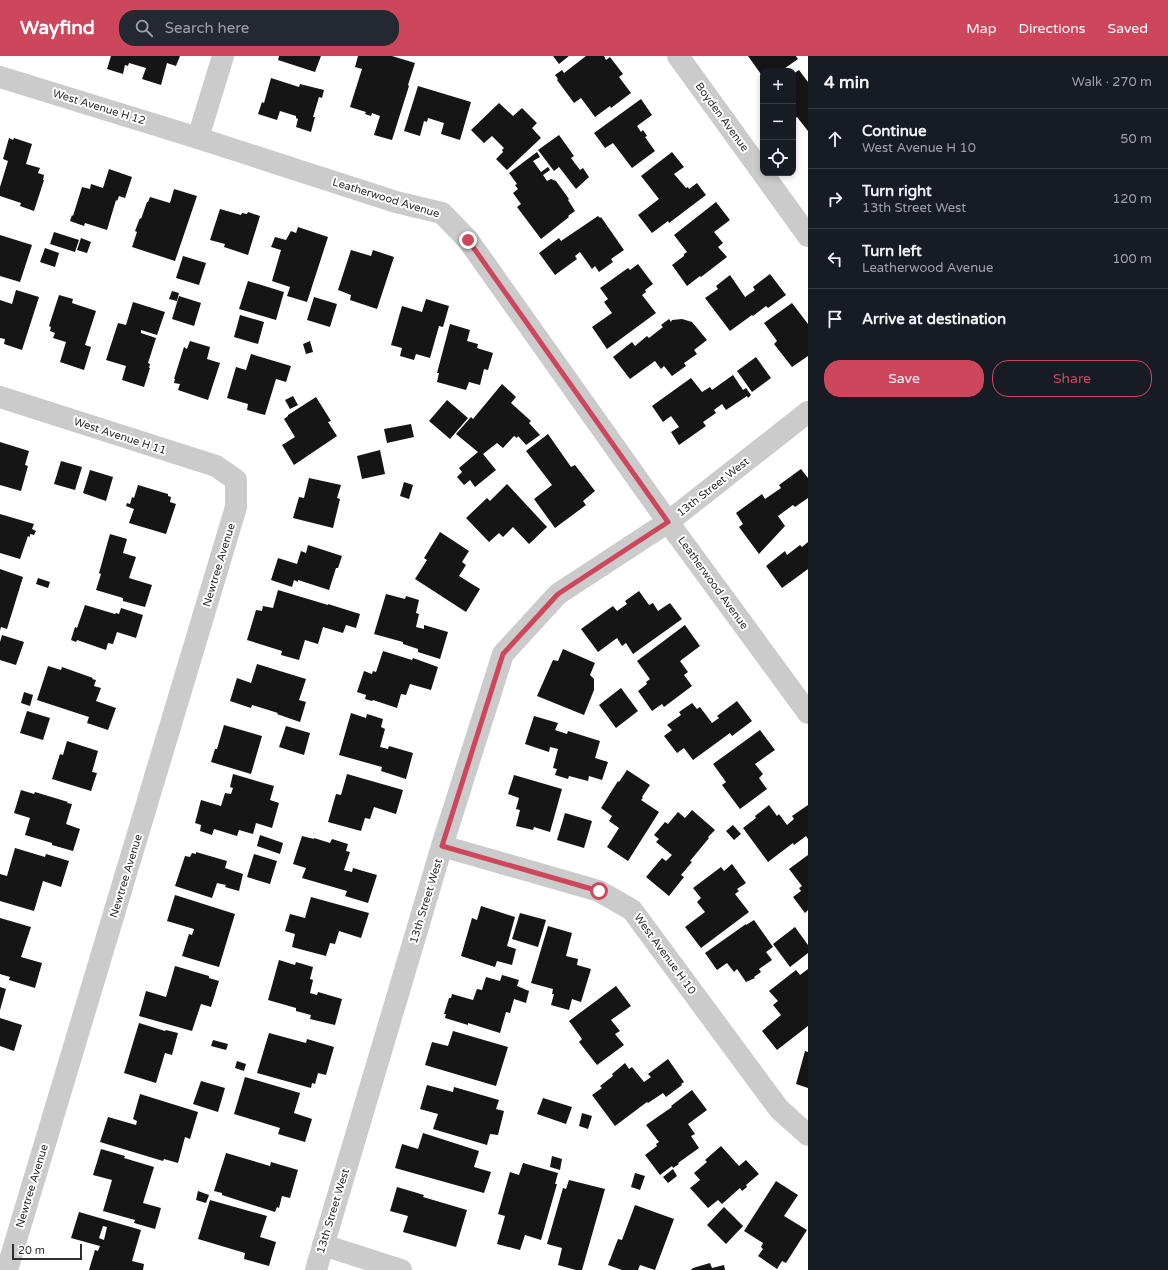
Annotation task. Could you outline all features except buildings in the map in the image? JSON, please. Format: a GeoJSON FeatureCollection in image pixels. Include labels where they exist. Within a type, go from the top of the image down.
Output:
{"type":"FeatureCollection","features":[{"type":"Feature","properties":{"kind":"street"},"geometry":{"type":"LineString","coordinates":[[198,138],[223,56]]}},
{"type":"Feature","properties":{"kind":"street","name":"Boyden Avenue"},"geometry":{"type":"LineString","coordinates":[[678,56],[808,236]]}},
{"type":"Feature","properties":{"kind":"street","name":"West Avenue H 12"},"geometry":{"type":"LineString","coordinates":[[0,77],[198,138]]}},
{"type":"Feature","properties":{"kind":"street","name":"Leatherwood Avenue"},"geometry":{"type":"LineString","coordinates":[[198,138],[396,202],[442,213],[468,240],[668,522],[808,713]]}},
{"type":"Feature","properties":{"kind":"street","name":"West Avenue H 11"},"geometry":{"type":"LineString","coordinates":[[0,398],[216,466],[236,480]]}},
{"type":"Feature","properties":{"kind":"street","name":"13th Street West"},"geometry":{"type":"LineString","coordinates":[[316,1270],[442,846],[503,654],[558,594],[668,522],[808,412]]}},
{"type":"Feature","properties":{"kind":"street","name":"Newtree Avenue"},"geometry":{"type":"LineString","coordinates":[[7,1270],[236,507],[236,480]]}},
{"type":"Feature","properties":{"kind":"street","name":"West Avenue H 10"},"geometry":{"type":"LineString","coordinates":[[442,846],[599,891],[632,910],[779,1109],[808,1136]]}},
{"type":"Feature","properties":{"kind":"street"},"geometry":{"type":"LineString","coordinates":[[323,1245],[401,1270]]}},
{"type":"Feature","properties":{"kind":"route"},"geometry":{"type":"LineString","coordinates":[[468,240],[668,522],[558,594],[503,654],[442,846],[599,891]]}}]}
